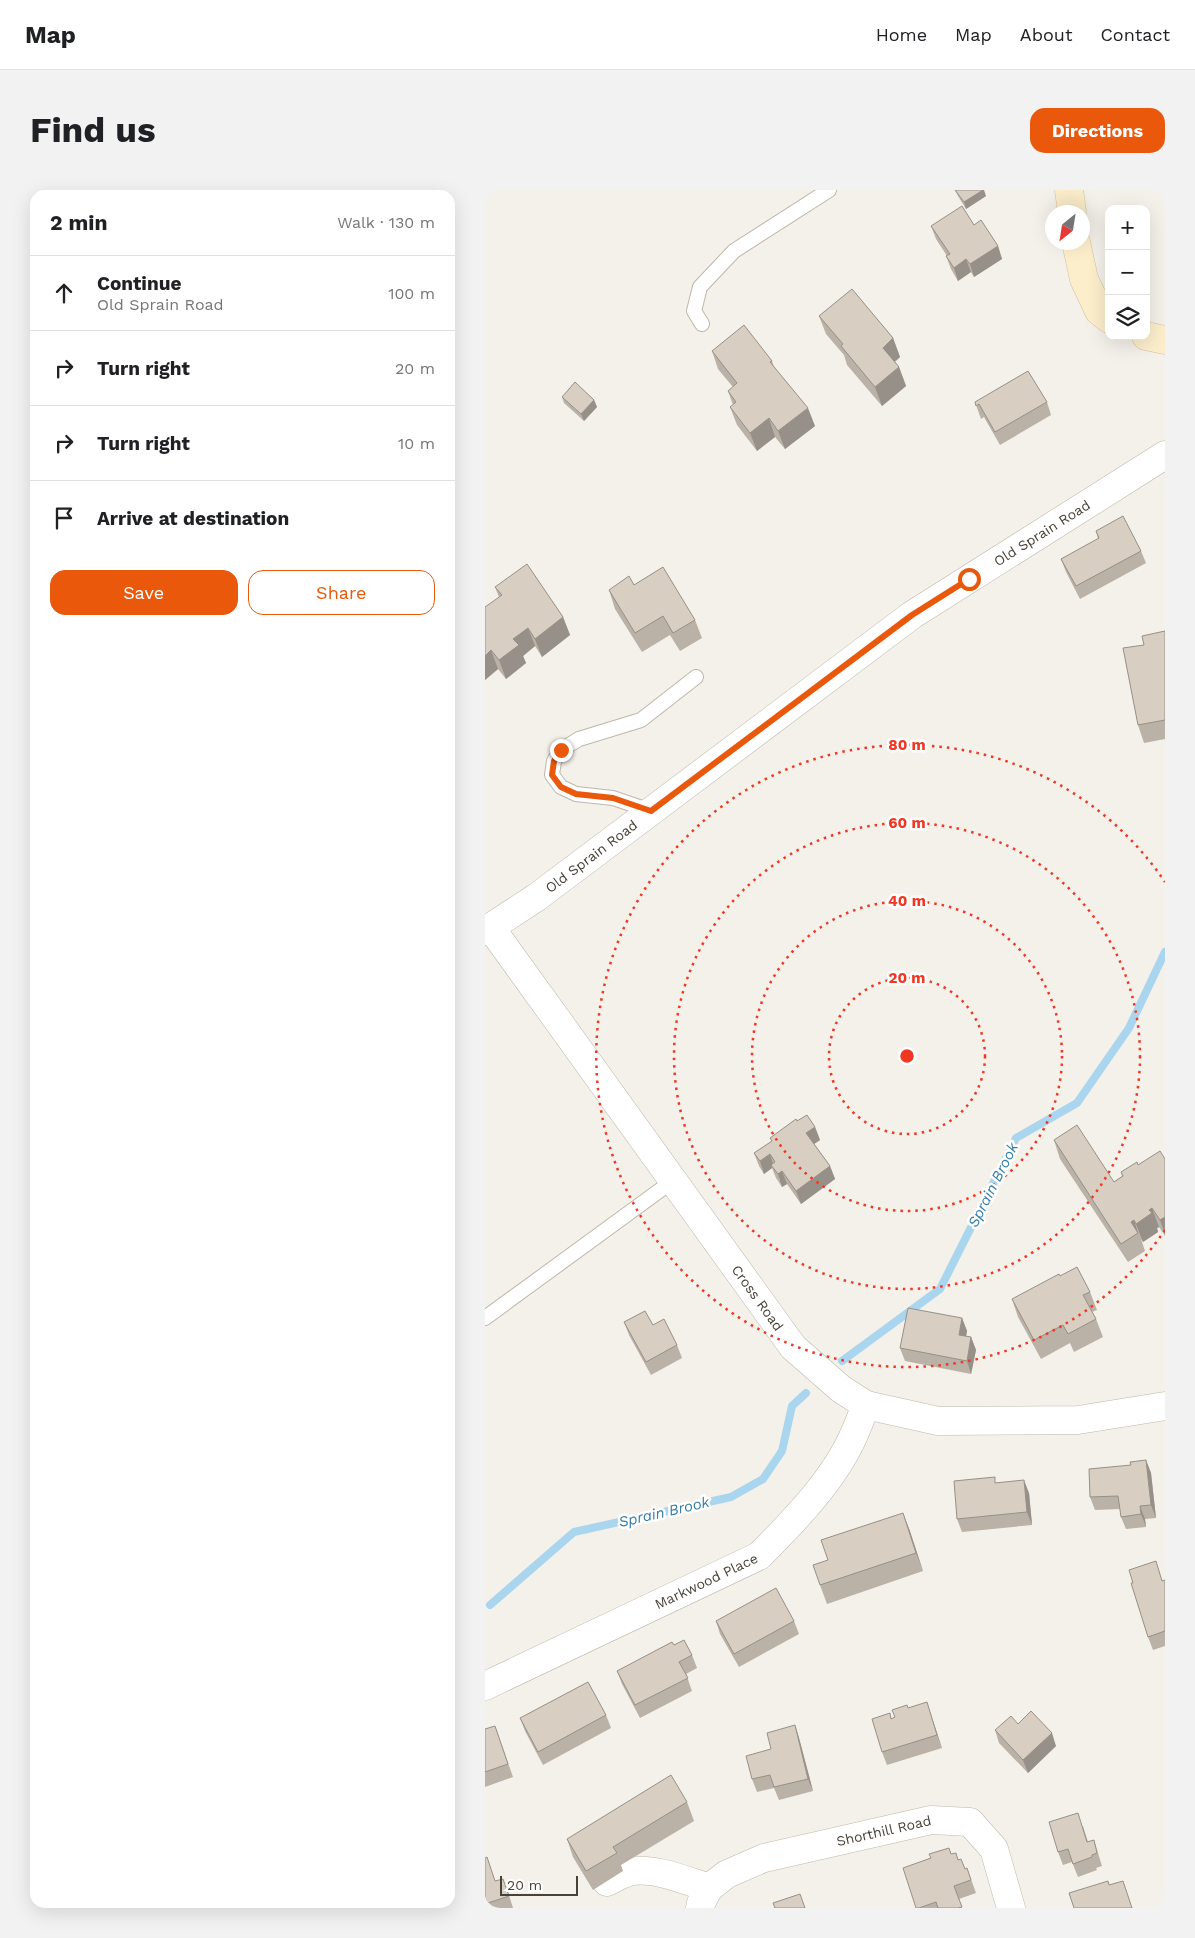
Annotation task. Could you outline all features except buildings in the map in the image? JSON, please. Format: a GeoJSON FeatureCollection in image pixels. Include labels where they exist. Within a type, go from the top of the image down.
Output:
{"type":"FeatureCollection","features":[{"type":"Feature","properties":{"kind":"main road"},"geometry":{"type":"LineString","coordinates":[[1069,190],[1071,205]]}},
{"type":"Feature","properties":{"kind":"main road"},"geometry":{"type":"LineString","coordinates":[[1078,250],[1084,279],[1099,311],[1105,316]]}},
{"type":"Feature","properties":{"kind":"main road"},"geometry":{"type":"LineString","coordinates":[[1150,337],[1165,340]]}},
{"type":"Feature","properties":{"kind":"street","name":"Old Sprain Road"},"geometry":{"type":"LineString","coordinates":[[488,930],[537,897],[912,615],[1165,455]]}},
{"type":"Feature","properties":{"kind":"street","name":"Cross Road"},"geometry":{"type":"LineString","coordinates":[[488,930],[674,1180],[793,1347],[841,1389],[866,1405],[937,1421],[1078,1420],[1165,1406]]}},
{"type":"Feature","properties":{"kind":"street","name":"Markwood Place"},"geometry":{"type":"LineString","coordinates":[[485,1686],[759,1556],[789,1526],[829,1476],[851,1442],[866,1405]]}},
{"type":"Feature","properties":{"kind":"street","name":"Shorthill Road"},"geometry":{"type":"LineString","coordinates":[[705,1898],[727,1874],[764,1858],[931,1820],[941,1820],[970,1822],[994,1849],[1011,1908]]}},
{"type":"Feature","properties":{"kind":"street"},"geometry":{"type":"LineString","coordinates":[[607,1882],[628,1872],[639,1871],[673,1876],[705,1898]]}},
{"type":"Feature","properties":{"kind":"lane"},"geometry":{"type":"LineString","coordinates":[[702,324],[695,311],[700,287],[734,251],[829,190]]}},
{"type":"Feature","properties":{"kind":"lane"},"geometry":{"type":"LineString","coordinates":[[651,811],[613,798],[576,794],[561,787],[552,775],[554,761],[561,750],[579,738],[641,720],[696,677]]}},
{"type":"Feature","properties":{"kind":"lane"},"geometry":{"type":"LineString","coordinates":[[485,1318],[674,1180]]}},
{"type":"Feature","properties":{"kind":"waterway","name":"Sprain Brook"},"geometry":{"type":"LineString","coordinates":[[842,1361],[940,1289],[1016,1138],[1077,1103],[1129,1028],[1165,952]]}},
{"type":"Feature","properties":{"kind":"waterway","name":"Sprain Brook"},"geometry":{"type":"LineString","coordinates":[[490,1605],[574,1532],[731,1497],[763,1479],[782,1451],[792,1406],[806,1393]]}},
{"type":"Feature","properties":{"kind":"route"},"geometry":{"type":"LineString","coordinates":[[561,750],[554,761],[552,775],[561,787],[576,794],[613,798],[651,811],[912,615],[969,579]]}}]}
